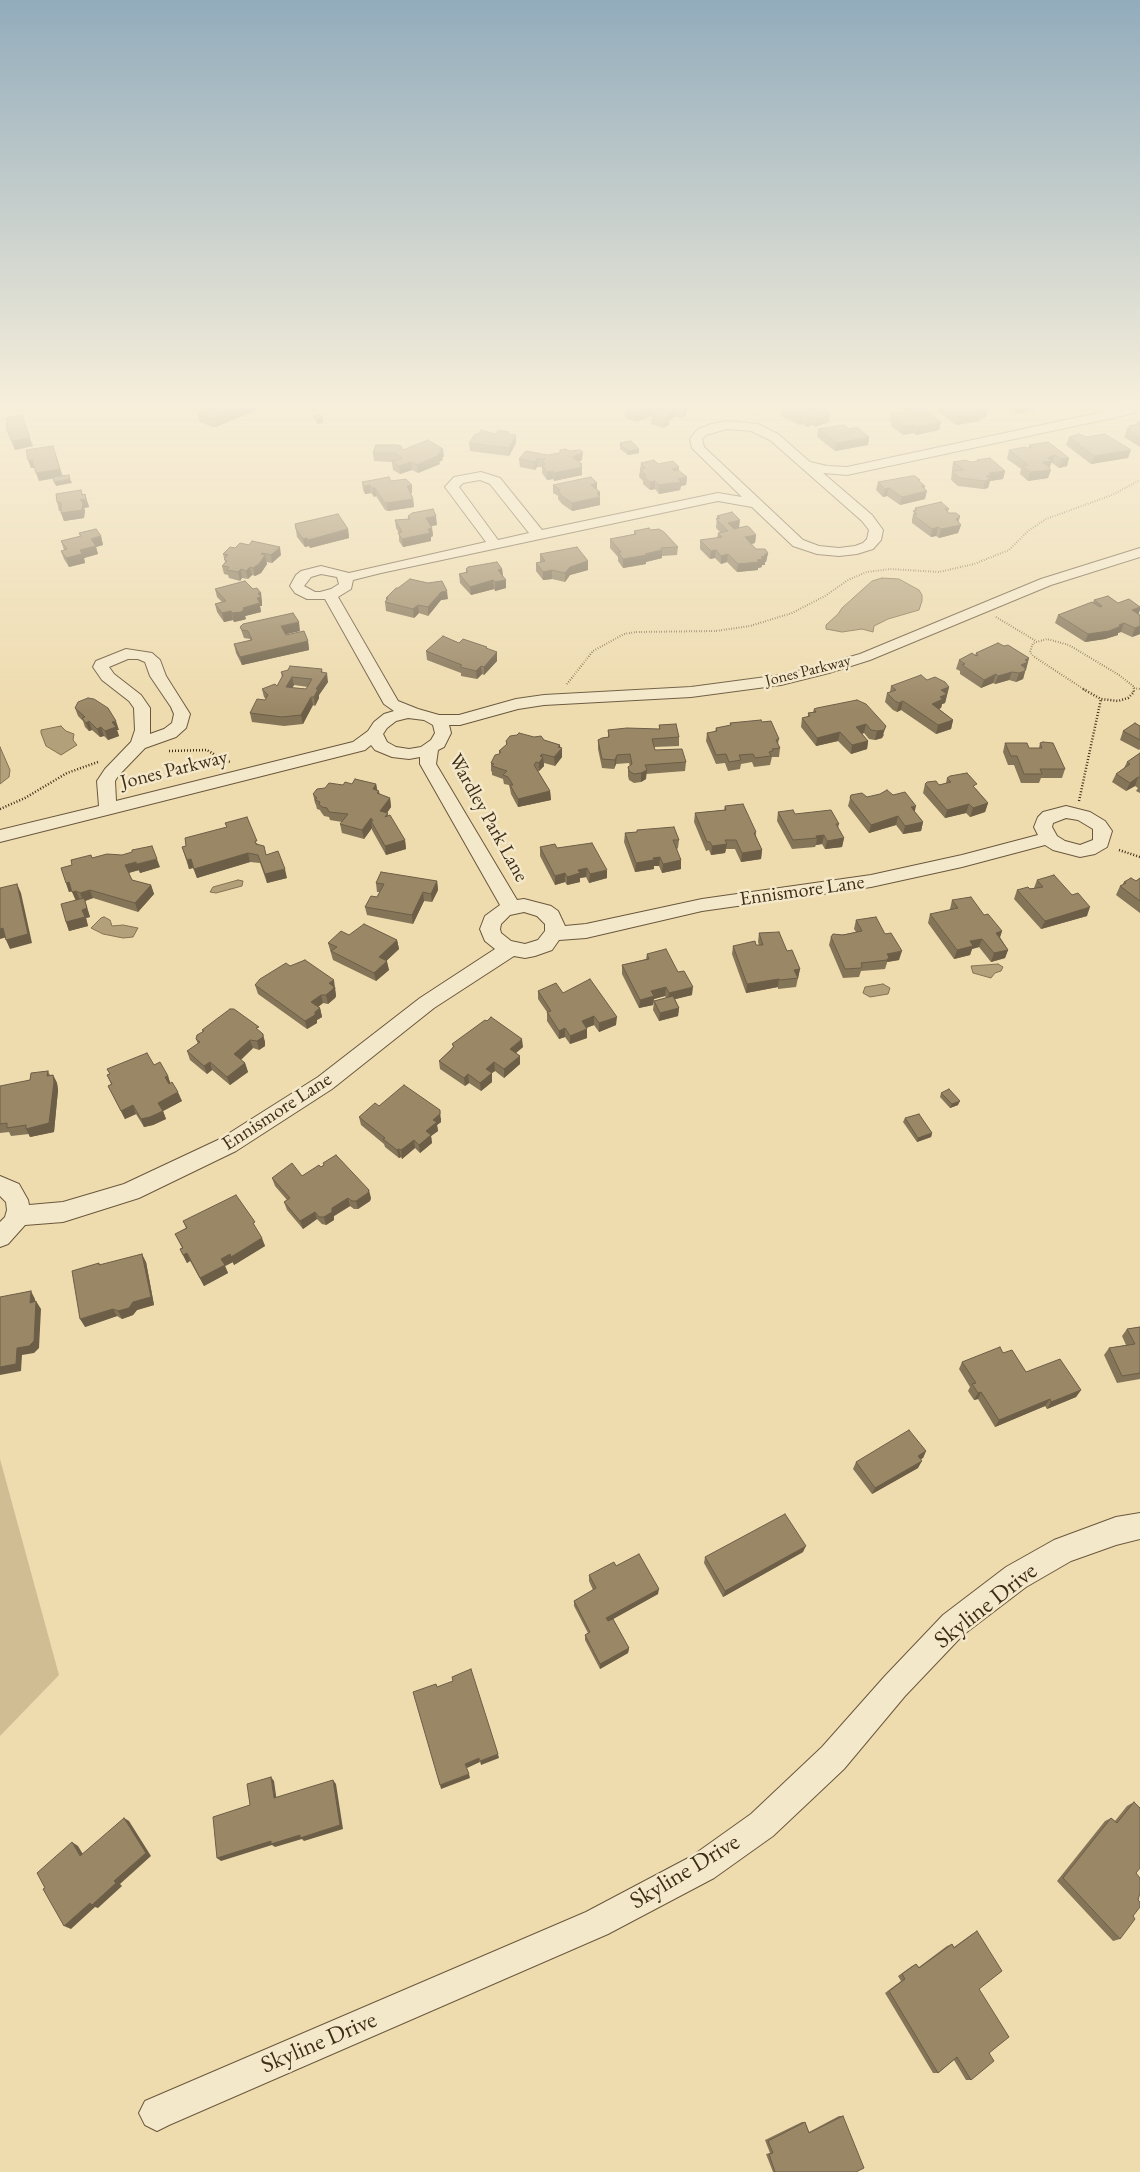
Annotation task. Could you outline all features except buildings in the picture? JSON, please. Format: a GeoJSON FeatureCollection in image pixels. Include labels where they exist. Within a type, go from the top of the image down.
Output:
{"type":"FeatureCollection","features":[{"type":"Feature","properties":{"kind":"street"},"geometry":{"type":"LineString","coordinates":[[469,509],[495,545]]}},
{"type":"Feature","properties":{"kind":"street"},"geometry":{"type":"LineString","coordinates":[[518,509],[538,535]]}},
{"type":"Feature","properties":{"kind":"street"},"geometry":{"type":"LineString","coordinates":[[346,578],[379,569],[659,509]]}},
{"type":"Feature","properties":{"kind":"street"},"geometry":{"type":"LineString","coordinates":[[761,509],[798,543],[817,550],[838,552],[852,551],[868,546],[874,540],[875,527],[856,509]]}},
{"type":"Feature","properties":{"kind":"street","name":"Jones Parkway"},"geometry":{"type":"LineString","coordinates":[[440,726],[516,704],[544,700],[691,692],[781,680],[823,670],[865,657],[1059,578],[1140,552]]}},
{"type":"Feature","properties":{"kind":"street"},"geometry":{"type":"LineString","coordinates":[[321,570],[336,571],[346,578],[346,586],[330,595],[305,594],[297,586],[298,582],[306,574],[321,570]]}},
{"type":"Feature","properties":{"kind":"street"},"geometry":{"type":"LineString","coordinates":[[330,595],[392,704],[412,713]]}},
{"type":"Feature","properties":{"kind":"street"},"geometry":{"type":"LineString","coordinates":[[108,808],[106,785],[108,777],[139,744],[143,730],[142,708],[135,698],[108,676],[101,667],[102,664],[126,654],[147,656],[152,660],[158,676],[180,707],[182,714],[180,725],[170,734],[139,744]]}},
{"type":"Feature","properties":{"kind":"street"},"geometry":{"type":"LineString","coordinates":[[386,719],[400,714],[423,714],[440,726],[441,740],[429,756],[398,754],[384,749],[378,743],[375,734],[377,728],[386,719],[392,704]]}},
{"type":"Feature","properties":{"kind":"street","name":"Jones Parkway"},"geometry":{"type":"LineString","coordinates":[[359,746],[375,734]]}},
{"type":"Feature","properties":{"kind":"street","name":"Jones Parkway"},"geometry":{"type":"LineString","coordinates":[[0,836],[359,746],[384,749]]}},
{"type":"Feature","properties":{"kind":"street","name":"Wardley Park Lane"},"geometry":{"type":"LineString","coordinates":[[429,756],[511,907]]}},
{"type":"Feature","properties":{"kind":"street","name":"Ennismore Lane"},"geometry":{"type":"LineString","coordinates":[[554,934],[586,931],[702,905],[871,881],[962,861],[1048,838]]}},
{"type":"Feature","properties":{"kind":"street"},"geometry":{"type":"LineString","coordinates":[[524,905],[544,911],[551,916],[555,924],[554,934],[545,945],[525,951],[510,949],[497,942],[492,936],[490,928],[497,915],[511,907],[524,905]]}},
{"type":"Feature","properties":{"kind":"street","name":"Ennismore Lane"},"geometry":{"type":"LineString","coordinates":[[16,1216],[63,1212],[131,1191],[228,1145],[325,1083],[427,1003],[510,949]]}},
{"type":"Feature","properties":{"kind":"street"},"geometry":{"type":"LineString","coordinates":[[0,1185],[11,1191],[17,1200],[18,1210],[7,1232],[0,1238]]}},
{"type":"Feature","properties":{"kind":"street","name":"Skyline Drive"},"geometry":{"type":"LineString","coordinates":[[157,2113],[598,1923],[703,1867],[762,1825],[833,1758],[895,1686],[953,1625],[1016,1577],[1064,1550],[1116,1531],[1140,1526]]}},
{"type":"Feature","properties":{"kind":"path"},"geometry":{"type":"LineString","coordinates":[[563,686],[574,677],[593,651],[624,634],[636,632],[716,631],[750,626],[792,613],[825,596],[848,580],[867,572],[890,569],[938,572],[974,564],[1009,550],[1028,531],[1046,519],[1073,509]]}},
{"type":"Feature","properties":{"kind":"path"},"geometry":{"type":"LineString","coordinates":[[982,608],[1036,641]]}},
{"type":"Feature","properties":{"kind":"path"},"geometry":{"type":"LineString","coordinates":[[1134,688],[1132,695],[1124,700],[1101,699],[1032,656],[1030,648],[1036,641],[1047,639],[1064,642],[1119,675],[1134,688],[1140,689]]}},
{"type":"Feature","properties":{"kind":"path"},"geometry":{"type":"LineString","coordinates":[[1079,803],[1101,699]]}},
{"type":"Feature","properties":{"kind":"path"},"geometry":{"type":"LineString","coordinates":[[1119,850],[1140,857]]}},
{"type":"Feature","properties":{"kind":"shaded area"},"geometry":{"type":"Polygon","coordinates":[[[882,578],[899,579],[919,590],[922,595],[922,601],[919,610],[888,619],[874,626],[873,632],[862,629],[842,632],[826,629],[826,625],[842,608],[872,581],[882,578]]]}},
{"type":"Feature","properties":{"kind":"shaded area"},"geometry":{"type":"Polygon","coordinates":[[[61,726],[66,731],[74,734],[73,740],[77,745],[61,755],[46,746],[41,730],[61,726]]]}},
{"type":"Feature","properties":{"kind":"shaded area"},"geometry":{"type":"Polygon","coordinates":[[[0,747],[10,770],[9,777],[0,784],[0,747]]]}},
{"type":"Feature","properties":{"kind":"shaded area"},"geometry":{"type":"Polygon","coordinates":[[[238,880],[243,881],[242,886],[216,893],[210,892],[213,887],[238,880]]]}},
{"type":"Feature","properties":{"kind":"shaded area"},"geometry":{"type":"Polygon","coordinates":[[[104,917],[110,920],[112,926],[123,925],[138,928],[133,937],[123,938],[103,934],[91,928],[104,917]]]}},
{"type":"Feature","properties":{"kind":"shaded area"},"geometry":{"type":"Polygon","coordinates":[[[998,964],[1003,967],[1001,971],[995,973],[991,978],[973,973],[971,966],[998,964]]]}},
{"type":"Feature","properties":{"kind":"shaded area"},"geometry":{"type":"Polygon","coordinates":[[[883,984],[890,988],[888,994],[870,997],[863,993],[865,987],[883,984]]]}},
{"type":"Feature","properties":{"kind":"shaded area"},"geometry":{"type":"Polygon","coordinates":[[[0,1459],[59,1675],[0,1736],[0,1459]]]}}]}
